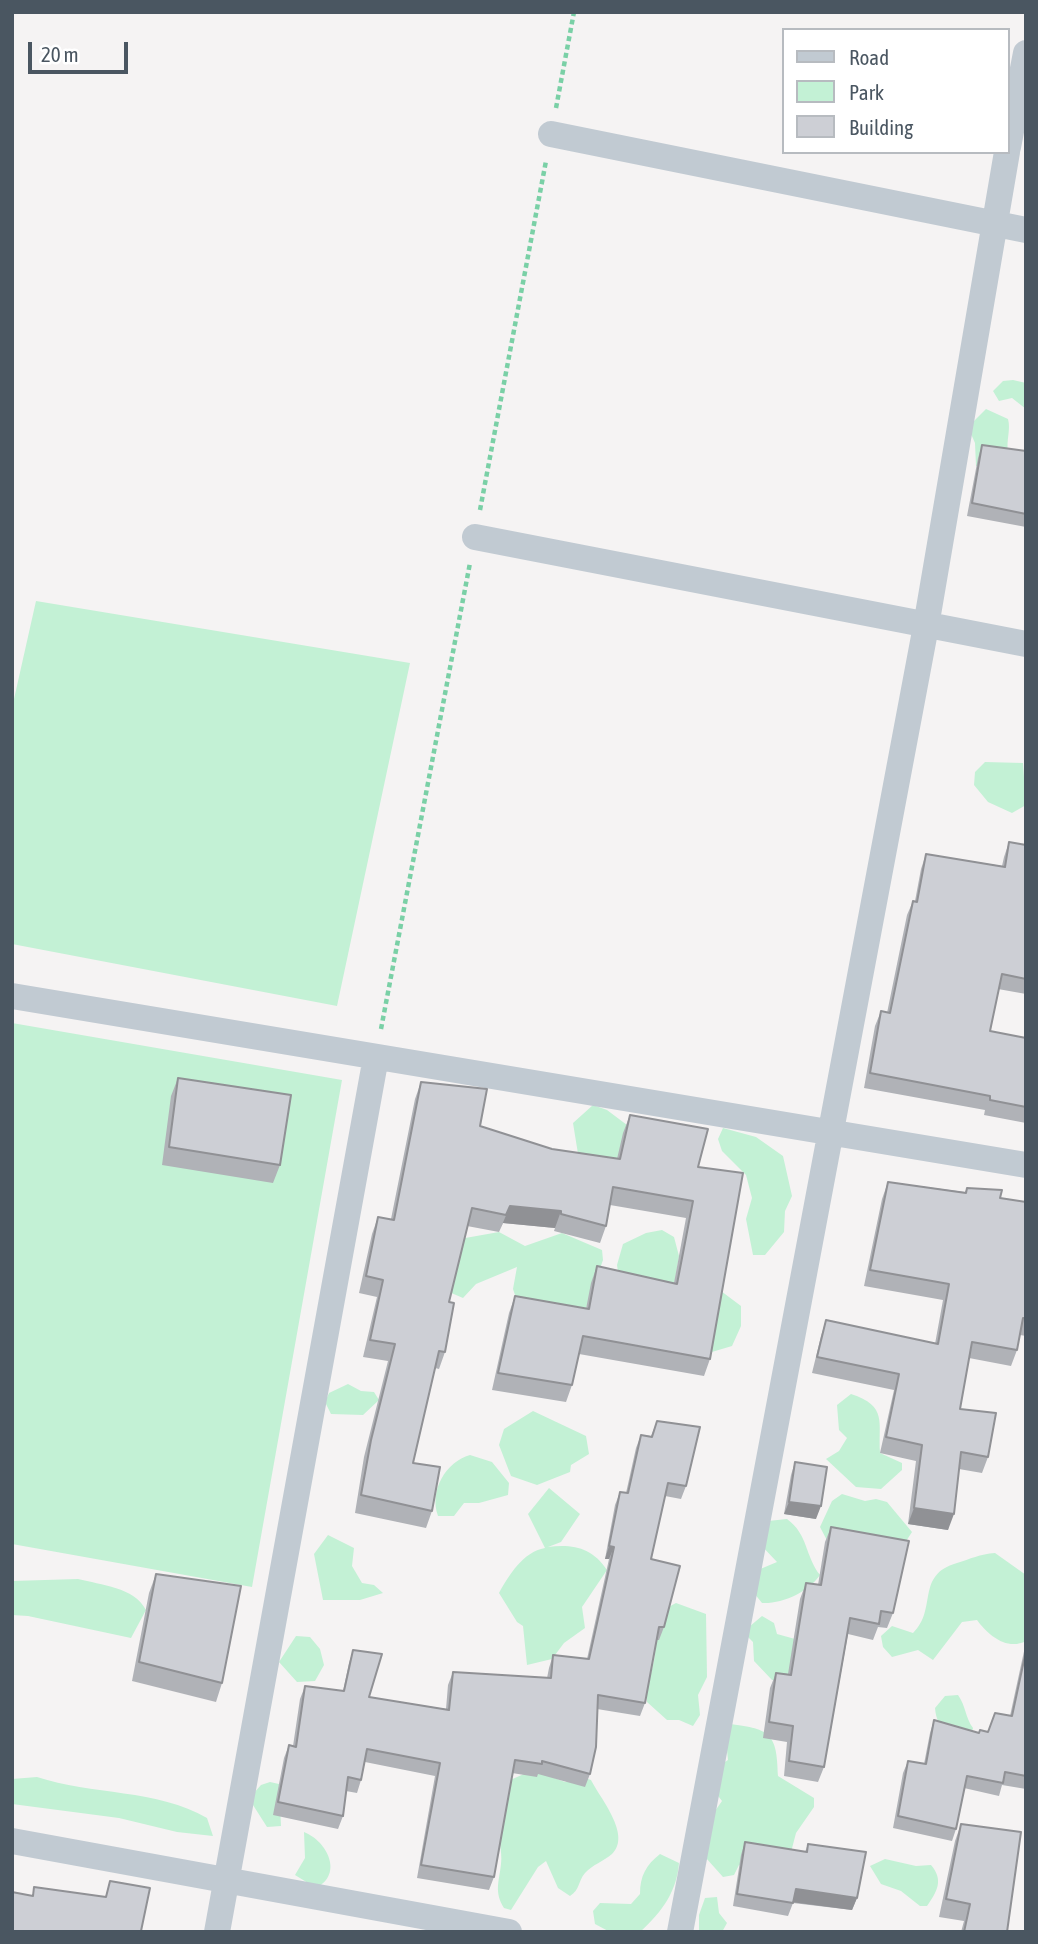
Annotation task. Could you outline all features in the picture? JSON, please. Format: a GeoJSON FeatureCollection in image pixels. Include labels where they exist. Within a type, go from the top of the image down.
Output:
{"type":"FeatureCollection","features":[{"type":"Feature","properties":{"kind":"street"},"geometry":{"type":"LineString","coordinates":[[1010,139],[1026,52]]}},
{"type":"Feature","properties":{"kind":"street"},"geometry":{"type":"LineString","coordinates":[[551,134],[1026,230]]}},
{"type":"Feature","properties":{"kind":"street"},"geometry":{"type":"LineString","coordinates":[[680,1932],[926,626],[1007,154]]}},
{"type":"Feature","properties":{"kind":"street"},"geometry":{"type":"LineString","coordinates":[[475,537],[1026,645]]}},
{"type":"Feature","properties":{"kind":"street"},"geometry":{"type":"LineString","coordinates":[[12,996],[1026,1164]]}},
{"type":"Feature","properties":{"kind":"street"},"geometry":{"type":"LineString","coordinates":[[218,1932],[376,1057]]}},
{"type":"Feature","properties":{"kind":"street"},"geometry":{"type":"LineString","coordinates":[[12,1842],[509,1932]]}},
{"type":"Feature","properties":{"kind":"green space"},"geometry":{"type":"Polygon","coordinates":[[[1003,381],[1026,383],[1026,409],[1012,398],[999,401],[993,391],[1003,381]]]}},
{"type":"Feature","properties":{"kind":"green space"},"geometry":{"type":"Polygon","coordinates":[[[986,409],[1008,419],[1008,452],[997,466],[976,466],[975,443],[968,427],[986,409]]]}},
{"type":"Feature","properties":{"kind":"green space"},"geometry":{"type":"Polygon","coordinates":[[[36,601],[410,663],[337,1006],[12,944],[12,708],[36,601]]]}},
{"type":"Feature","properties":{"kind":"green space"},"geometry":{"type":"Polygon","coordinates":[[[985,762],[1023,763],[1026,805],[1012,813],[988,802],[974,785],[975,772],[985,762]]]}},
{"type":"Feature","properties":{"kind":"green space"},"geometry":{"type":"Polygon","coordinates":[[[12,1023],[342,1080],[252,1587],[12,1544],[12,1023]]]}},
{"type":"Feature","properties":{"kind":"green space"},"geometry":{"type":"Polygon","coordinates":[[[593,1105],[607,1110],[627,1125],[623,1167],[579,1160],[573,1123],[593,1105]]]}},
{"type":"Feature","properties":{"kind":"green space"},"geometry":{"type":"Polygon","coordinates":[[[723,1128],[756,1137],[783,1156],[792,1196],[785,1211],[784,1232],[765,1255],[753,1255],[746,1219],[752,1198],[746,1175],[722,1151],[718,1139],[723,1128]]]}},
{"type":"Feature","properties":{"kind":"green space"},"geometry":{"type":"Polygon","coordinates":[[[662,1230],[674,1237],[679,1256],[674,1285],[620,1285],[617,1265],[623,1244],[646,1233],[662,1230]]]}},
{"type":"Feature","properties":{"kind":"green space"},"geometry":{"type":"Polygon","coordinates":[[[499,1232],[525,1246],[562,1233],[602,1250],[603,1260],[585,1311],[519,1307],[513,1289],[517,1267],[476,1284],[463,1298],[449,1292],[454,1240],[499,1232]]]}},
{"type":"Feature","properties":{"kind":"green space"},"geometry":{"type":"Polygon","coordinates":[[[721,1291],[741,1306],[741,1326],[732,1346],[695,1357],[721,1291]]]}},
{"type":"Feature","properties":{"kind":"green space"},"geometry":{"type":"Polygon","coordinates":[[[348,1384],[361,1391],[374,1392],[379,1400],[363,1415],[331,1414],[325,1402],[329,1393],[348,1384]]]}},
{"type":"Feature","properties":{"kind":"green space"},"geometry":{"type":"Polygon","coordinates":[[[851,1394],[871,1404],[879,1416],[880,1453],[902,1463],[902,1470],[881,1489],[856,1487],[826,1459],[839,1451],[847,1438],[839,1430],[837,1405],[851,1394]]]}},
{"type":"Feature","properties":{"kind":"green space"},"geometry":{"type":"Polygon","coordinates":[[[533,1411],[586,1436],[589,1454],[571,1465],[570,1472],[537,1485],[511,1476],[499,1445],[504,1429],[533,1411]]]}},
{"type":"Feature","properties":{"kind":"green space"},"geometry":{"type":"Polygon","coordinates":[[[470,1455],[492,1462],[509,1483],[508,1495],[479,1503],[464,1503],[454,1516],[438,1516],[436,1496],[442,1478],[454,1464],[470,1455]]]}},
{"type":"Feature","properties":{"kind":"green space"},"geometry":{"type":"Polygon","coordinates":[[[549,1488],[580,1514],[561,1542],[548,1547],[582,1549],[595,1557],[607,1570],[582,1607],[585,1628],[564,1643],[552,1659],[527,1665],[523,1626],[517,1622],[499,1593],[523,1559],[545,1548],[528,1514],[549,1488]]]}},
{"type":"Feature","properties":{"kind":"green space"},"geometry":{"type":"Polygon","coordinates":[[[842,1494],[865,1501],[876,1499],[887,1502],[912,1532],[899,1552],[831,1548],[820,1527],[832,1501],[842,1494]]]}},
{"type":"Feature","properties":{"kind":"green space"},"geometry":{"type":"Polygon","coordinates":[[[787,1519],[799,1531],[820,1575],[809,1587],[794,1596],[762,1603],[754,1593],[758,1570],[777,1562],[758,1542],[768,1521],[787,1519]]]}},
{"type":"Feature","properties":{"kind":"green space"},"geometry":{"type":"Polygon","coordinates":[[[328,1535],[354,1548],[352,1566],[362,1583],[374,1585],[383,1593],[360,1600],[323,1600],[314,1554],[328,1535]]]}},
{"type":"Feature","properties":{"kind":"green space"},"geometry":{"type":"Polygon","coordinates":[[[995,1553],[1026,1575],[1026,1641],[1012,1644],[998,1640],[977,1620],[962,1622],[933,1660],[918,1650],[892,1657],[883,1647],[881,1636],[892,1626],[913,1633],[925,1614],[931,1584],[936,1576],[944,1568],[995,1553]]]}},
{"type":"Feature","properties":{"kind":"green space"},"geometry":{"type":"Polygon","coordinates":[[[78,1579],[116,1588],[141,1602],[146,1610],[131,1638],[12,1615],[12,1581],[78,1579]]]}},
{"type":"Feature","properties":{"kind":"green space"},"geometry":{"type":"Polygon","coordinates":[[[676,1603],[706,1614],[707,1677],[698,1695],[700,1715],[693,1726],[679,1720],[667,1720],[647,1702],[660,1618],[676,1603]]]}},
{"type":"Feature","properties":{"kind":"green space"},"geometry":{"type":"Polygon","coordinates":[[[762,1616],[774,1623],[777,1634],[795,1639],[800,1662],[782,1681],[772,1680],[754,1661],[753,1642],[743,1632],[762,1616]]]}},
{"type":"Feature","properties":{"kind":"green space"},"geometry":{"type":"Polygon","coordinates":[[[296,1636],[310,1637],[320,1649],[324,1665],[315,1681],[297,1682],[279,1662],[296,1636]]]}},
{"type":"Feature","properties":{"kind":"green space"},"geometry":{"type":"Polygon","coordinates":[[[958,1695],[973,1728],[971,1738],[946,1730],[936,1716],[935,1708],[945,1696],[958,1695]]]}},
{"type":"Feature","properties":{"kind":"green space"},"geometry":{"type":"Polygon","coordinates":[[[730,1724],[755,1728],[769,1736],[776,1751],[778,1776],[814,1798],[814,1807],[796,1833],[790,1856],[739,1865],[734,1875],[723,1877],[706,1858],[715,1811],[722,1801],[715,1792],[711,1771],[728,1760],[726,1740],[730,1724]]]}},
{"type":"Feature","properties":{"kind":"green space"},"geometry":{"type":"Polygon","coordinates":[[[533,1770],[565,1782],[585,1778],[591,1780],[617,1827],[617,1846],[612,1854],[585,1873],[576,1891],[570,1896],[558,1888],[546,1861],[538,1867],[511,1910],[504,1908],[498,1892],[500,1825],[507,1801],[508,1781],[533,1770]]]}},
{"type":"Feature","properties":{"kind":"green space"},"geometry":{"type":"Polygon","coordinates":[[[37,1777],[79,1787],[146,1797],[188,1809],[207,1818],[213,1836],[177,1832],[119,1818],[12,1804],[12,1779],[37,1777]]]}},
{"type":"Feature","properties":{"kind":"green space"},"geometry":{"type":"Polygon","coordinates":[[[270,1782],[279,1784],[281,1826],[267,1827],[253,1805],[252,1795],[261,1785],[270,1782]]]}},
{"type":"Feature","properties":{"kind":"green space"},"geometry":{"type":"Polygon","coordinates":[[[304,1832],[320,1843],[331,1867],[324,1882],[316,1888],[295,1875],[305,1858],[304,1832]]]}},
{"type":"Feature","properties":{"kind":"green space"},"geometry":{"type":"Polygon","coordinates":[[[660,1854],[679,1863],[678,1873],[672,1892],[649,1924],[641,1931],[610,1932],[595,1924],[593,1911],[600,1903],[631,1904],[640,1894],[645,1871],[660,1854]]]}},
{"type":"Feature","properties":{"kind":"green space"},"geometry":{"type":"Polygon","coordinates":[[[885,1859],[916,1866],[931,1865],[937,1876],[938,1886],[927,1906],[920,1906],[901,1891],[881,1884],[870,1866],[885,1859]]]}},
{"type":"Feature","properties":{"kind":"green space"},"geometry":{"type":"Polygon","coordinates":[[[717,1897],[719,1913],[727,1923],[722,1932],[699,1932],[699,1915],[705,1898],[717,1897]]]}},
{"type":"Feature","properties":{"kind":"building"},"geometry":{"type":"Polygon","coordinates":[[[982,445],[1026,451],[1026,514],[972,503],[982,445]]]}},
{"type":"Feature","properties":{"kind":"building"},"geometry":{"type":"Polygon","coordinates":[[[1009,842],[1026,845],[1026,979],[1002,974],[990,1031],[1026,1038],[1026,1107],[990,1100],[990,1096],[870,1073],[881,1011],[890,1013],[913,901],[917,902],[926,854],[1005,867],[1009,842]]]}},
{"type":"Feature","properties":{"kind":"building"},"geometry":{"type":"Polygon","coordinates":[[[178,1078],[291,1095],[280,1165],[169,1147],[178,1078]]]}},
{"type":"Feature","properties":{"kind":"building"},"geometry":{"type":"Polygon","coordinates":[[[421,1082],[487,1089],[480,1126],[552,1149],[620,1159],[630,1115],[708,1129],[698,1167],[743,1173],[710,1359],[583,1336],[572,1385],[498,1373],[515,1296],[589,1309],[597,1266],[677,1284],[693,1201],[613,1187],[606,1226],[561,1214],[561,1211],[510,1206],[506,1215],[472,1208],[449,1302],[454,1303],[445,1352],[439,1351],[413,1463],[440,1467],[432,1511],[361,1495],[371,1440],[395,1344],[370,1340],[383,1280],[366,1276],[378,1217],[394,1220],[421,1082]]]}},
{"type":"Feature","properties":{"kind":"building"},"geometry":{"type":"Polygon","coordinates":[[[888,1182],[966,1193],[967,1188],[1002,1190],[1000,1198],[1026,1202],[1026,1318],[1023,1318],[1017,1350],[972,1342],[960,1409],[996,1413],[988,1457],[961,1452],[954,1514],[914,1508],[922,1445],[886,1437],[899,1374],[817,1357],[826,1320],[938,1344],[949,1284],[870,1270],[888,1182]]]}},
{"type":"Feature","properties":{"kind":"building"},"geometry":{"type":"Polygon","coordinates":[[[657,1421],[700,1427],[686,1486],[668,1483],[651,1559],[680,1566],[664,1627],[659,1627],[645,1703],[598,1695],[596,1747],[590,1774],[542,1761],[542,1764],[515,1760],[494,1877],[421,1865],[440,1763],[367,1749],[361,1780],[348,1777],[343,1816],[278,1802],[289,1745],[296,1747],[305,1686],[344,1691],[353,1650],[382,1654],[369,1697],[449,1710],[453,1672],[551,1678],[553,1655],[589,1659],[614,1547],[609,1546],[620,1492],[628,1493],[641,1435],[652,1437],[657,1421]]]}},
{"type":"Feature","properties":{"kind":"building"},"geometry":{"type":"Polygon","coordinates":[[[795,1462],[827,1467],[821,1506],[789,1502],[795,1462]]]}},
{"type":"Feature","properties":{"kind":"building"},"geometry":{"type":"Polygon","coordinates":[[[831,1527],[909,1541],[893,1613],[881,1611],[879,1624],[850,1618],[824,1767],[789,1761],[793,1726],[769,1722],[776,1673],[791,1675],[806,1583],[821,1585],[831,1527]]]}},
{"type":"Feature","properties":{"kind":"building"},"geometry":{"type":"Polygon","coordinates":[[[156,1574],[241,1586],[222,1683],[139,1662],[156,1574]]]}},
{"type":"Feature","properties":{"kind":"building"},"geometry":{"type":"Polygon","coordinates":[[[1026,1651],[1026,1776],[1005,1772],[1003,1783],[967,1776],[956,1829],[898,1816],[908,1761],[926,1764],[934,1720],[979,1733],[980,1730],[988,1732],[995,1713],[1012,1716],[1026,1651]]]}},
{"type":"Feature","properties":{"kind":"building"},"geometry":{"type":"Polygon","coordinates":[[[961,1824],[1021,1832],[1007,1932],[964,1932],[970,1904],[946,1899],[961,1824]]]}},
{"type":"Feature","properties":{"kind":"building"},"geometry":{"type":"Polygon","coordinates":[[[745,1842],[807,1852],[808,1844],[866,1852],[857,1898],[796,1889],[793,1903],[737,1894],[745,1842]]]}},
{"type":"Feature","properties":{"kind":"building"},"geometry":{"type":"Polygon","coordinates":[[[110,1881],[150,1888],[142,1932],[12,1932],[12,1892],[33,1896],[34,1887],[106,1897],[110,1881]]]}}]}
